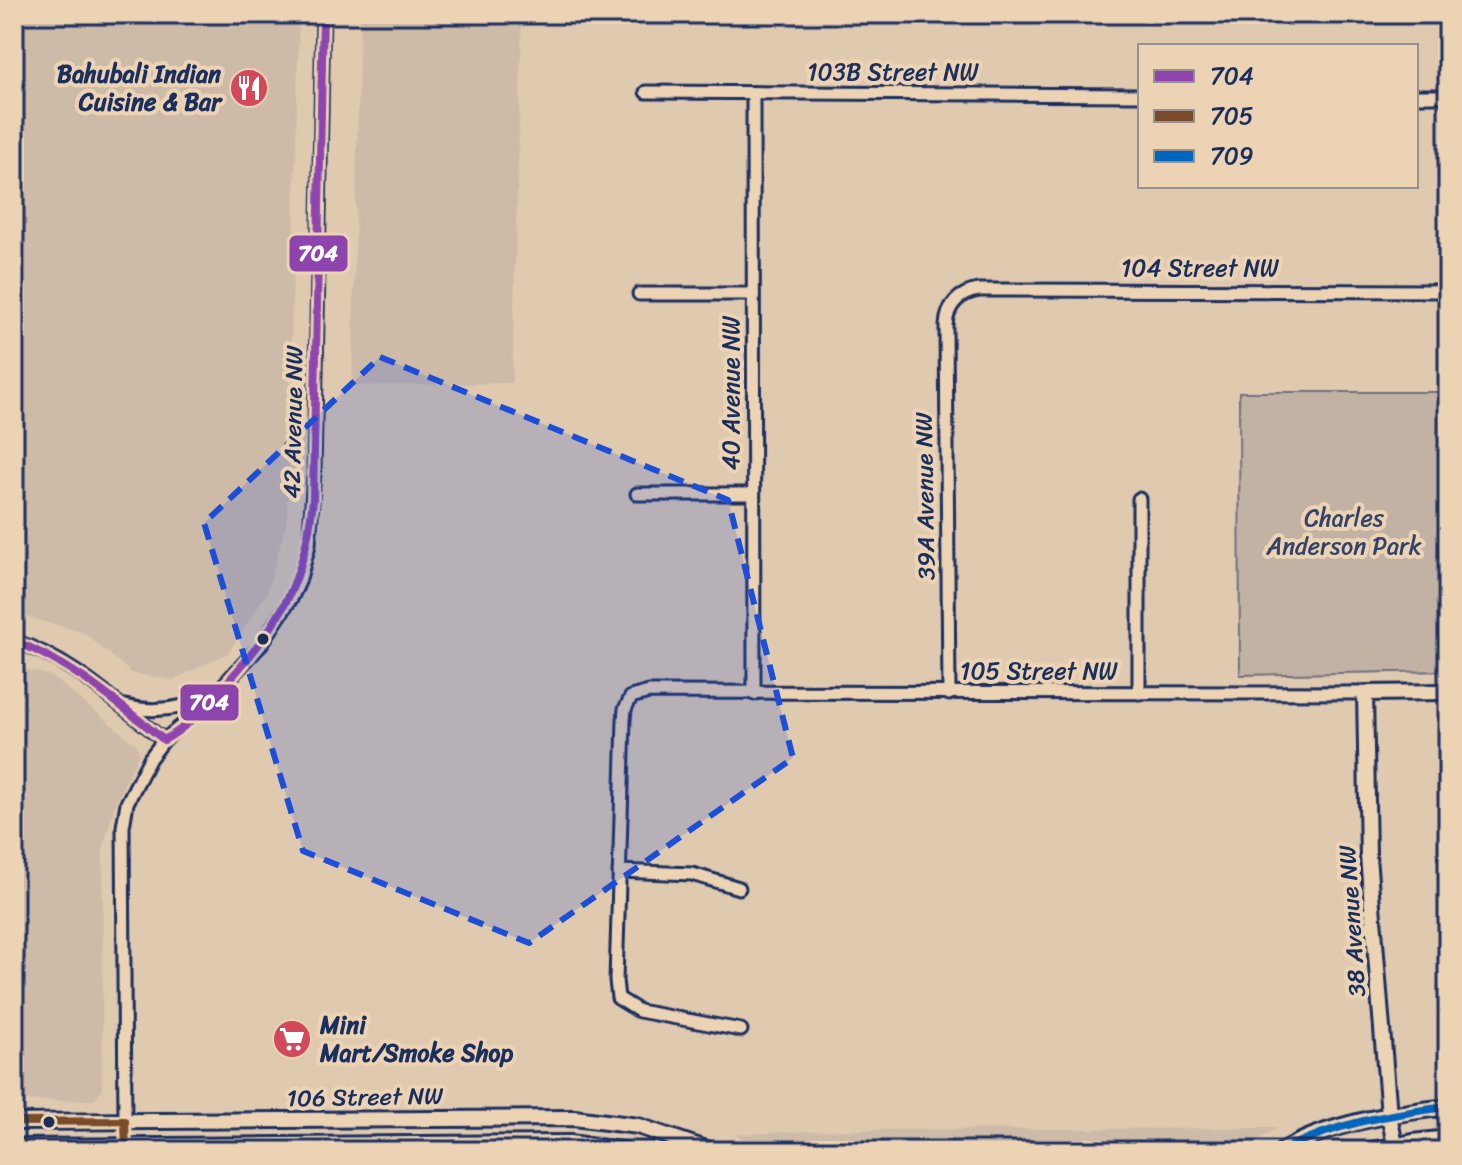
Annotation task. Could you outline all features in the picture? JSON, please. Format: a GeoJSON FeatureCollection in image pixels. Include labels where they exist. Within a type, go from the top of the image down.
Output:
{"type":"FeatureCollection","features":[{"type":"Feature","properties":{"kind":"street","name":"42 Avenue NW"},"geometry":{"type":"LineString","coordinates":[[126,1149],[123,827],[127,803],[137,779],[164,740],[182,729],[260,646],[299,582],[309,545],[314,474],[323,14]]}},
{"type":"Feature","properties":{"kind":"street","name":"103B Street NW"},"geometry":{"type":"LineString","coordinates":[[646,92],[1138,95]]}},
{"type":"Feature","properties":{"kind":"street","name":"40 Avenue NW"},"geometry":{"type":"LineString","coordinates":[[753,93],[754,694]]}},
{"type":"Feature","properties":{"kind":"street"},"geometry":{"type":"LineString","coordinates":[[1418,96],[1448,96]]}},
{"type":"Feature","properties":{"kind":"street","name":"104 Street NW"},"geometry":{"type":"LineString","coordinates":[[955,300],[970,291],[979,290],[1448,291]]}},
{"type":"Feature","properties":{"kind":"street"},"geometry":{"type":"LineString","coordinates":[[639,294],[753,294]]}},
{"type":"Feature","properties":{"kind":"street","name":"39A Avenue NW"},"geometry":{"type":"LineString","coordinates":[[949,694],[946,316],[955,300]]}},
{"type":"Feature","properties":{"kind":"street"},"geometry":{"type":"LineString","coordinates":[[637,494],[753,494]]}},
{"type":"Feature","properties":{"kind":"street"},"geometry":{"type":"LineString","coordinates":[[1139,499],[1139,693]]}},
{"type":"Feature","properties":{"kind":"street"},"geometry":{"type":"LineString","coordinates":[[14,641],[59,660],[164,740]]}},
{"type":"Feature","properties":{"kind":"street","name":"105 Street NW"},"geometry":{"type":"LineString","coordinates":[[619,871],[625,709],[631,697],[649,692],[1448,692]]}},
{"type":"Feature","properties":{"kind":"street"},"geometry":{"type":"LineString","coordinates":[[117,703],[137,709],[167,710],[194,704],[217,693]]}},
{"type":"Feature","properties":{"kind":"street","name":"38 Avenue NW"},"geometry":{"type":"LineString","coordinates":[[1365,693],[1368,856],[1389,1115],[1395,1145]]}},
{"type":"Feature","properties":{"kind":"street"},"geometry":{"type":"LineString","coordinates":[[739,888],[692,874],[619,871],[616,980],[618,998],[639,1011],[741,1030]]}},
{"type":"Feature","properties":{"kind":"street"},"geometry":{"type":"LineString","coordinates":[[1282,1151],[1326,1133],[1389,1115],[1448,1107]]}},
{"type":"Feature","properties":{"kind":"street","name":"106 Street NW"},"geometry":{"type":"LineString","coordinates":[[14,1122],[574,1118],[638,1126],[712,1151]]}},
{"type":"Feature","properties":{"kind":"street"},"geometry":{"type":"LineString","coordinates":[[1367,1151],[1448,1138]]}},
{"type":"Feature","properties":{"kind":"street","name":"106 Street NW"},"geometry":{"type":"LineString","coordinates":[[14,1147],[126,1149],[570,1143],[626,1151]]}},
{"type":"Feature","properties":{"kind":"highlighted area"},"geometry":{"type":"Polygon","coordinates":[[[380,357],[728,500],[793,758],[529,943],[303,851],[204,523],[380,357]]]}},
{"type":"Feature","properties":{"kind":"shaded area"},"geometry":{"type":"Polygon","coordinates":[[[14,14],[299,14],[287,520],[267,593],[228,653],[173,680],[132,673],[84,633],[14,613],[14,14]]]}},
{"type":"Feature","properties":{"kind":"shaded area"},"geometry":{"type":"Polygon","coordinates":[[[360,14],[522,14],[512,383],[352,386],[360,14]]]}},
{"type":"Feature","properties":{"kind":"shaded area"},"geometry":{"type":"Polygon","coordinates":[[[14,666],[51,676],[137,745],[139,754],[115,804],[103,849],[102,1090],[94,1100],[14,1101],[14,666]]]}},
{"type":"Feature","properties":{"kind":"shaded area"},"geometry":{"type":"Polygon","coordinates":[[[1277,1128],[1242,1151],[759,1151],[736,1134],[844,1130],[1277,1128]]]}},
{"type":"Feature","properties":{"kind":"green space","name":"Charles Anderson Park"},"geometry":{"type":"Polygon","coordinates":[[[1239,392],[1448,392],[1448,671],[1240,675],[1239,392]]]}},
{"type":"Feature","properties":{"kind":"transit line","name":"704"},"geometry":{"type":"LineString","coordinates":[[14,641],[74,672],[164,740],[189,722],[244,664],[275,622],[286,601],[304,555],[313,499],[323,14]]}},
{"type":"Feature","properties":{"kind":"transit line","name":"709"},"geometry":{"type":"LineString","coordinates":[[1282,1151],[1322,1133],[1363,1121],[1448,1107]]}},
{"type":"Feature","properties":{"kind":"transit line","name":"705"},"geometry":{"type":"LineString","coordinates":[[14,1122],[125,1121],[126,1151]]}},
{"type":"Feature","properties":{"kind":"place","name":"Bahubali Indian Cuisine & Bar"},"geometry":{"type":"Point","coordinates":[249,88]}},
{"type":"Feature","properties":{"kind":"place","name":"Mini Mart/Smoke Shop"},"geometry":{"type":"Point","coordinates":[292,1039]}}]}
